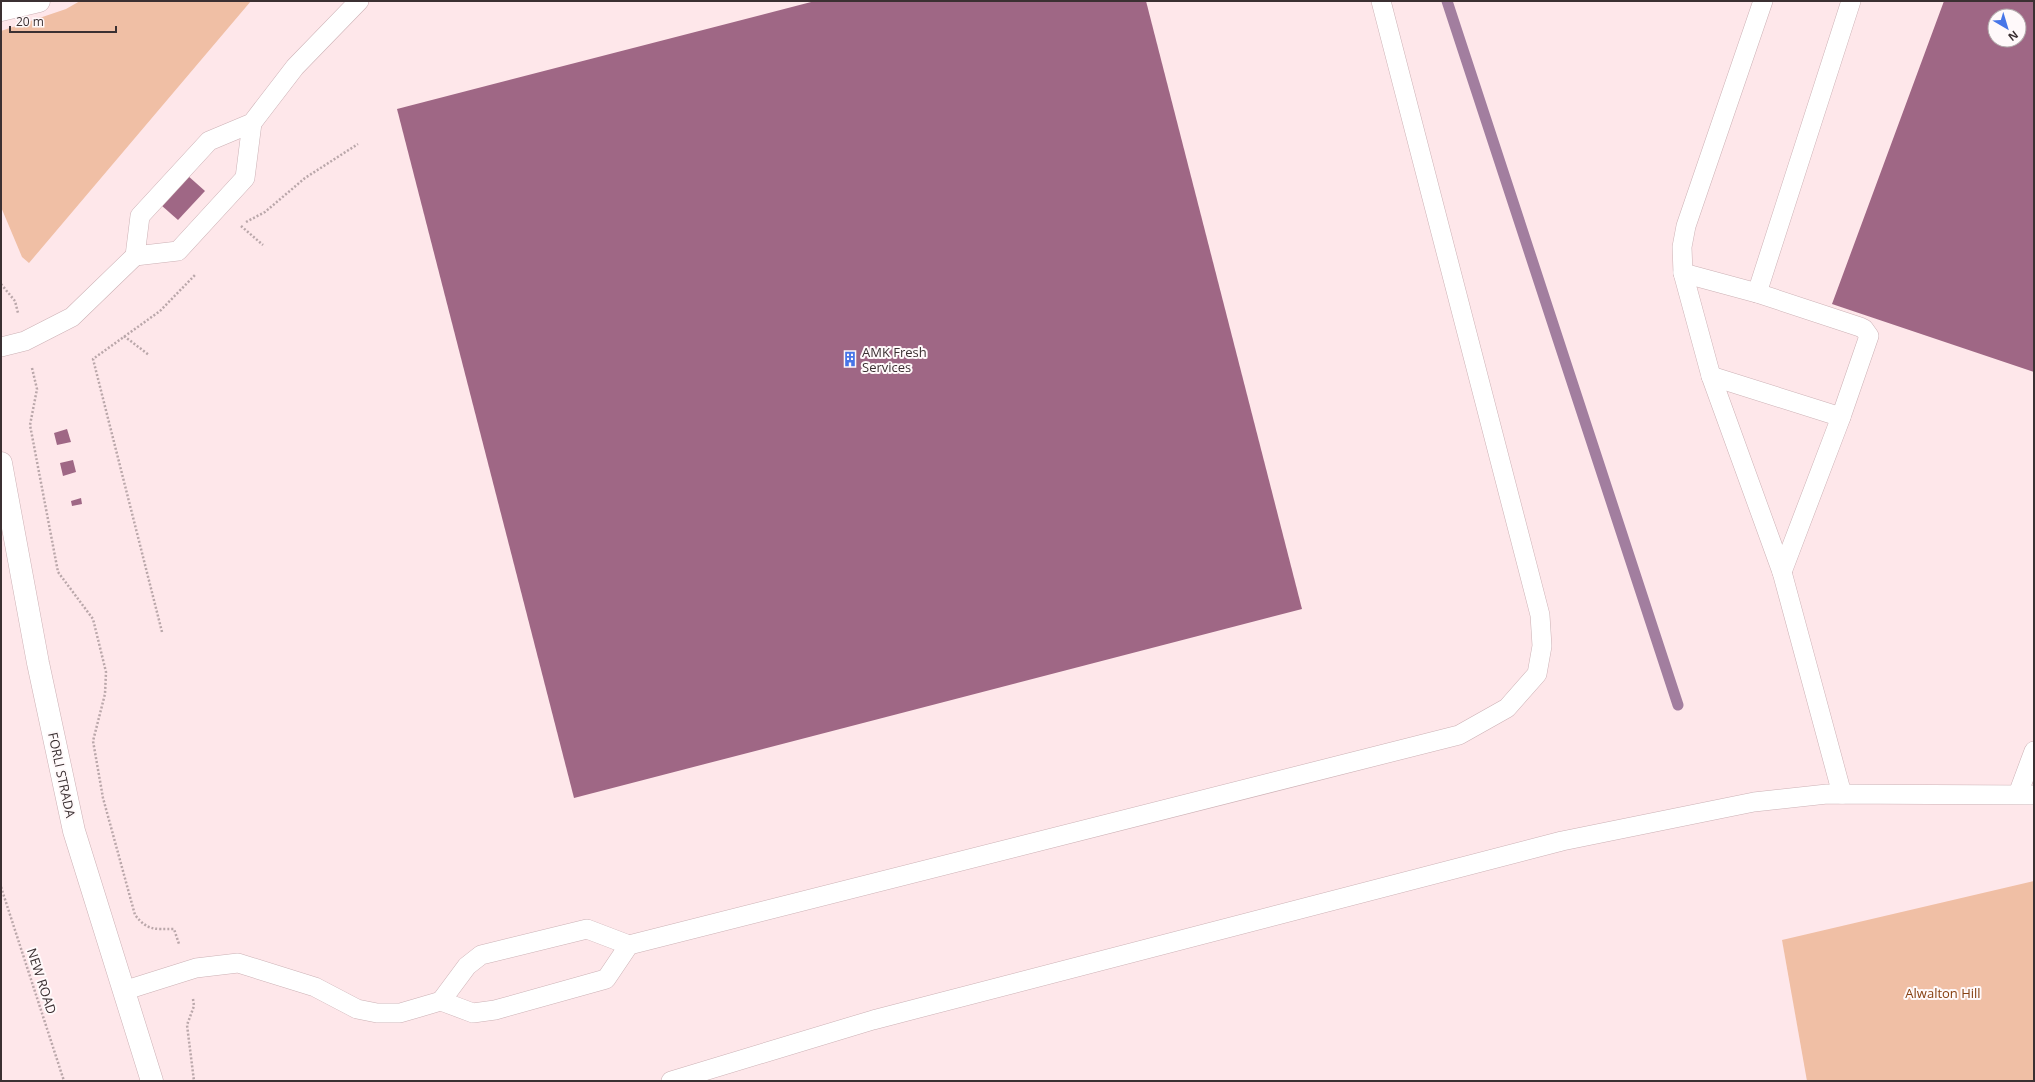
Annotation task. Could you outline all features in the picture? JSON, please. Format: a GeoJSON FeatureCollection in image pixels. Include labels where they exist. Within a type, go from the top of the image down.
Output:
{"type":"FeatureCollection","features":[{"type":"Feature","properties":{"kind":"street"},"geometry":{"type":"LineString","coordinates":[[1,10],[40,1]]}},
{"type":"Feature","properties":{"kind":"street","name":"FORLI STRADA"},"geometry":{"type":"LineString","coordinates":[[1,463],[38,663],[74,830],[152,1081]]}},
{"type":"Feature","properties":{"kind":"lane"},"geometry":{"type":"LineString","coordinates":[[135,256],[140,216],[209,141],[252,123],[295,67],[359,1]]}},
{"type":"Feature","properties":{"kind":"lane"},"geometry":{"type":"LineString","coordinates":[[441,1001],[467,966],[482,955],[587,929],[629,945],[1459,735],[1507,708],[1537,674],[1542,646],[1540,615],[1381,1]]}},
{"type":"Feature","properties":{"kind":"lane"},"geometry":{"type":"LineString","coordinates":[[1763,1],[1686,226],[1682,246],[1683,273],[1711,376],[1782,572],[1842,794]]}},
{"type":"Feature","properties":{"kind":"lane"},"geometry":{"type":"LineString","coordinates":[[1757,293],[1851,1]]}},
{"type":"Feature","properties":{"kind":"lane"},"geometry":{"type":"LineString","coordinates":[[1,347],[25,341],[72,317],[135,256],[178,251],[245,178],[252,123]]}},
{"type":"Feature","properties":{"kind":"lane"},"geometry":{"type":"LineString","coordinates":[[1683,273],[1757,293],[1860,327],[1867,332],[1869,336],[1841,417],[1782,572]]}},
{"type":"Feature","properties":{"kind":"lane"},"geometry":{"type":"LineString","coordinates":[[1711,376],[1841,417]]}},
{"type":"Feature","properties":{"kind":"lane"},"geometry":{"type":"LineString","coordinates":[[671,1081],[873,1020],[1562,840],[1754,802],[1842,794],[2026,794],[2034,751]]}},
{"type":"Feature","properties":{"kind":"lane"},"geometry":{"type":"LineString","coordinates":[[124,992],[196,968],[238,963],[315,987],[357,1009],[377,1013],[400,1013],[441,1001],[473,1013],[495,1010],[606,979],[629,945]]}},
{"type":"Feature","properties":{"kind":"path"},"geometry":{"type":"LineString","coordinates":[[235,231],[240,225],[265,212],[305,178],[358,144]]}},
{"type":"Feature","properties":{"kind":"path"},"geometry":{"type":"LineString","coordinates":[[240,225],[264,245]]}},
{"type":"Feature","properties":{"kind":"path"},"geometry":{"type":"LineString","coordinates":[[162,632],[93,359],[160,311],[198,272]]}},
{"type":"Feature","properties":{"kind":"path"},"geometry":{"type":"LineString","coordinates":[[1,284],[15,301]]}},
{"type":"Feature","properties":{"kind":"path"},"geometry":{"type":"LineString","coordinates":[[124,336],[149,355]]}},
{"type":"Feature","properties":{"kind":"path"},"geometry":{"type":"LineString","coordinates":[[33,372],[37,389],[30,425],[58,572],[93,619],[106,672],[105,694],[93,741],[103,798],[135,915],[143,926],[155,929],[174,929],[177,936]]}},
{"type":"Feature","properties":{"kind":"path","name":"NEW ROAD"},"geometry":{"type":"LineString","coordinates":[[1,887],[64,1081]]}},
{"type":"Feature","properties":{"kind":"path"},"geometry":{"type":"LineString","coordinates":[[193,995],[194,1006],[188,1025],[194,1081]]}},
{"type":"Feature","properties":{"kind":"green space"},"geometry":{"type":"Polygon","coordinates":[[[80,1],[251,1],[29,263],[22,257],[1,207],[1,31],[66,9],[80,1]]]}},
{"type":"Feature","properties":{"kind":"green space","name":"Alwalton Hill"},"geometry":{"type":"Polygon","coordinates":[[[2034,881],[2034,1081],[1807,1081],[1782,940],[2034,881]]]}},
{"type":"Feature","properties":{"kind":"building","name":"AMK Fresh Services"},"geometry":{"type":"Polygon","coordinates":[[[815,1],[1146,1],[1302,609],[574,798],[397,109],[815,1]]]}},
{"type":"Feature","properties":{"kind":"building"},"geometry":{"type":"Polygon","coordinates":[[[1944,1],[2034,1],[2034,372],[1832,304],[1944,1]]]}},
{"type":"Feature","properties":{"kind":"building"},"geometry":{"type":"Polygon","coordinates":[[[187,175],[205,191],[178,220],[161,205],[187,175]]]}},
{"type":"Feature","properties":{"kind":"building"},"geometry":{"type":"Polygon","coordinates":[[[67,429],[71,442],[57,445],[54,433],[67,429]]]}},
{"type":"Feature","properties":{"kind":"building"},"geometry":{"type":"Polygon","coordinates":[[[73,460],[76,472],[63,476],[60,463],[73,460]]]}},
{"type":"Feature","properties":{"kind":"building"},"geometry":{"type":"Polygon","coordinates":[[[81,498],[82,504],[72,506],[71,501],[81,498]]]}},
{"type":"Feature","properties":{"kind":"waterway"},"geometry":{"type":"LineString","coordinates":[[1447,1],[1678,705]]}},
{"type":"Feature","properties":{"kind":"place","name":"AMK Fresh Services"},"geometry":{"type":"Point","coordinates":[850,359]}}]}
